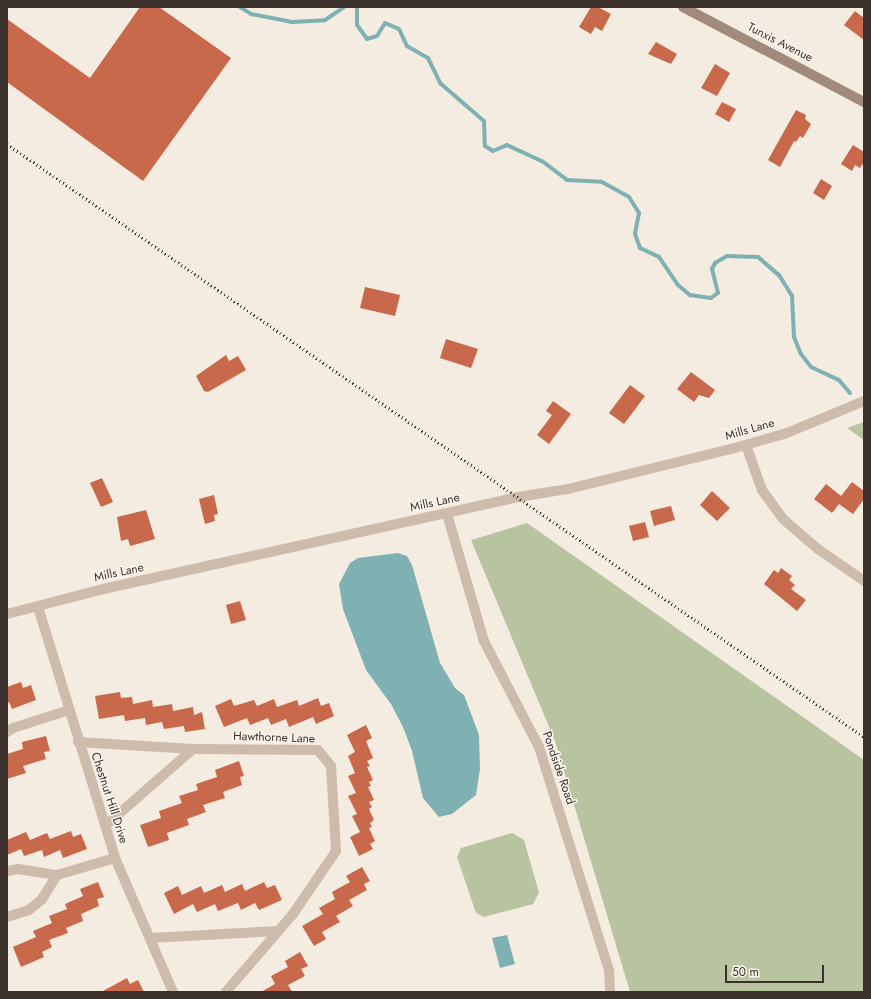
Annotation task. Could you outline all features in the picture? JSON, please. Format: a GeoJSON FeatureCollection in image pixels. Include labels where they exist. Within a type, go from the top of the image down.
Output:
{"type":"FeatureCollection","features":[{"type":"Feature","properties":{"kind":"main road","name":"Tunxis Avenue"},"geometry":{"type":"LineString","coordinates":[[683,7],[864,102]]}},
{"type":"Feature","properties":{"kind":"street","name":"Mills Lane"},"geometry":{"type":"LineString","coordinates":[[7,614],[99,590],[446,514],[568,489],[746,445],[787,433],[864,402]]}},
{"type":"Feature","properties":{"kind":"street"},"geometry":{"type":"LineString","coordinates":[[746,445],[762,490],[782,519],[818,550],[864,581]]}},
{"type":"Feature","properties":{"kind":"street","name":"Pondside Road"},"geometry":{"type":"LineString","coordinates":[[446,514],[484,641],[539,747],[609,970],[610,992]]}},
{"type":"Feature","properties":{"kind":"street","name":"Chestnut Hill Drive"},"geometry":{"type":"LineString","coordinates":[[38,606],[78,742],[115,858],[173,992]]}},
{"type":"Feature","properties":{"kind":"street"},"geometry":{"type":"LineString","coordinates":[[9,729],[69,710]]}},
{"type":"Feature","properties":{"kind":"street","name":"Hawthorne Lane"},"geometry":{"type":"LineString","coordinates":[[78,742],[193,749],[318,750],[331,766],[336,851],[278,931],[226,992]]}},
{"type":"Feature","properties":{"kind":"street"},"geometry":{"type":"LineString","coordinates":[[105,826],[193,749]]}},
{"type":"Feature","properties":{"kind":"street"},"geometry":{"type":"LineString","coordinates":[[7,871],[18,868],[57,875],[115,858]]}},
{"type":"Feature","properties":{"kind":"street"},"geometry":{"type":"LineString","coordinates":[[7,917],[29,910],[42,899],[57,875]]}},
{"type":"Feature","properties":{"kind":"street"},"geometry":{"type":"LineString","coordinates":[[150,938],[278,931]]}},
{"type":"Feature","properties":{"kind":"green space"},"geometry":{"type":"Polygon","coordinates":[[[864,422],[864,440],[847,428],[864,422]]]}},
{"type":"Feature","properties":{"kind":"green space"},"geometry":{"type":"Polygon","coordinates":[[[527,523],[864,760],[864,992],[630,992],[555,741],[471,540],[527,523]]]}},
{"type":"Feature","properties":{"kind":"green space"},"geometry":{"type":"Polygon","coordinates":[[[512,833],[524,840],[539,893],[533,904],[484,917],[476,913],[457,857],[461,848],[512,833]]]}},
{"type":"Feature","properties":{"kind":"water"},"geometry":{"type":"Polygon","coordinates":[[[398,553],[407,556],[412,565],[440,663],[455,688],[464,695],[479,735],[480,769],[476,795],[452,814],[439,817],[423,798],[412,751],[403,727],[391,704],[366,670],[343,609],[339,584],[350,563],[358,558],[398,553]]]}},
{"type":"Feature","properties":{"kind":"water"},"geometry":{"type":"Polygon","coordinates":[[[507,935],[515,964],[500,968],[492,938],[507,935]]]}},
{"type":"Feature","properties":{"kind":"building"},"geometry":{"type":"Polygon","coordinates":[[[140,7],[159,7],[231,58],[143,181],[7,82],[7,19],[90,78],[140,7]]]}},
{"type":"Feature","properties":{"kind":"building"},"geometry":{"type":"Polygon","coordinates":[[[591,7],[598,7],[611,14],[602,31],[595,27],[591,34],[579,27],[591,7]]]}},
{"type":"Feature","properties":{"kind":"building"},"geometry":{"type":"Polygon","coordinates":[[[855,11],[864,18],[864,40],[844,25],[855,11]]]}},
{"type":"Feature","properties":{"kind":"building"},"geometry":{"type":"Polygon","coordinates":[[[656,42],[677,54],[671,64],[648,54],[656,42]]]}},
{"type":"Feature","properties":{"kind":"building"},"geometry":{"type":"Polygon","coordinates":[[[715,64],[730,73],[717,96],[701,88],[715,64]]]}},
{"type":"Feature","properties":{"kind":"building"},"geometry":{"type":"Polygon","coordinates":[[[722,102],[736,109],[729,122],[715,114],[722,102]]]}},
{"type":"Feature","properties":{"kind":"building"},"geometry":{"type":"Polygon","coordinates":[[[796,110],[806,115],[805,119],[811,124],[803,138],[800,136],[796,142],[794,141],[780,167],[768,160],[796,110]]]}},
{"type":"Feature","properties":{"kind":"building"},"geometry":{"type":"Polygon","coordinates":[[[853,145],[864,152],[864,162],[860,168],[855,165],[852,171],[841,164],[853,145]]]}},
{"type":"Feature","properties":{"kind":"building"},"geometry":{"type":"Polygon","coordinates":[[[821,179],[832,186],[824,200],[813,193],[821,179]]]}},
{"type":"Feature","properties":{"kind":"building"},"geometry":{"type":"Polygon","coordinates":[[[365,287],[400,295],[395,316],[360,308],[365,287]]]}},
{"type":"Feature","properties":{"kind":"building"},"geometry":{"type":"Polygon","coordinates":[[[446,339],[478,349],[471,368],[440,358],[446,339]]]}},
{"type":"Feature","properties":{"kind":"building"},"geometry":{"type":"Polygon","coordinates":[[[226,355],[229,361],[238,356],[246,370],[208,392],[204,391],[196,376],[226,355]]]}},
{"type":"Feature","properties":{"kind":"building"},"geometry":{"type":"Polygon","coordinates":[[[691,372],[715,390],[709,398],[699,395],[694,402],[677,389],[691,372]]]}},
{"type":"Feature","properties":{"kind":"building"},"geometry":{"type":"Polygon","coordinates":[[[630,385],[645,396],[624,424],[609,413],[630,385]]]}},
{"type":"Feature","properties":{"kind":"building"},"geometry":{"type":"Polygon","coordinates":[[[553,401],[571,414],[549,444],[537,435],[552,415],[546,411],[553,401]]]}},
{"type":"Feature","properties":{"kind":"building"},"geometry":{"type":"Polygon","coordinates":[[[102,478],[113,502],[101,507],[90,483],[102,478]]]}},
{"type":"Feature","properties":{"kind":"building"},"geometry":{"type":"Polygon","coordinates":[[[852,482],[864,491],[864,499],[853,514],[839,504],[832,513],[814,499],[826,484],[841,496],[852,482]]]}},
{"type":"Feature","properties":{"kind":"building"},"geometry":{"type":"Polygon","coordinates":[[[712,491],[730,508],[717,521],[700,505],[712,491]]]}},
{"type":"Feature","properties":{"kind":"building"},"geometry":{"type":"Polygon","coordinates":[[[214,495],[218,514],[214,515],[215,521],[205,524],[199,499],[214,495]]]}},
{"type":"Feature","properties":{"kind":"building"},"geometry":{"type":"Polygon","coordinates":[[[671,506],[675,520],[654,526],[650,511],[671,506]]]}},
{"type":"Feature","properties":{"kind":"building"},"geometry":{"type":"Polygon","coordinates":[[[146,510],[155,539],[130,546],[128,539],[121,541],[117,517],[146,510]]]}},
{"type":"Feature","properties":{"kind":"building"},"geometry":{"type":"Polygon","coordinates":[[[645,522],[649,537],[633,541],[629,526],[645,522]]]}},
{"type":"Feature","properties":{"kind":"building"},"geometry":{"type":"Polygon","coordinates":[[[781,568],[792,576],[789,580],[795,585],[791,589],[806,600],[797,611],[764,584],[774,570],[778,573],[781,568]]]}},
{"type":"Feature","properties":{"kind":"building"},"geometry":{"type":"Polygon","coordinates":[[[240,601],[246,620],[231,624],[226,605],[240,601]]]}},
{"type":"Feature","properties":{"kind":"building"},"geometry":{"type":"Polygon","coordinates":[[[21,682],[23,688],[31,685],[36,700],[12,709],[9,702],[7,703],[7,687],[21,682]]]}},
{"type":"Feature","properties":{"kind":"building"},"geometry":{"type":"Polygon","coordinates":[[[120,692],[121,698],[132,697],[133,704],[152,700],[153,707],[172,704],[173,711],[193,707],[194,715],[202,712],[205,729],[185,732],[184,726],[164,729],[162,722],[146,725],[145,718],[125,721],[124,715],[99,719],[95,696],[120,692]]]}},
{"type":"Feature","properties":{"kind":"building"},"geometry":{"type":"Polygon","coordinates":[[[318,698],[321,706],[329,703],[334,716],[316,724],[313,717],[289,727],[286,719],[271,725],[268,718],[250,725],[247,718],[224,727],[215,706],[231,699],[234,706],[254,700],[257,706],[274,699],[277,707],[297,700],[299,706],[318,698]]]}},
{"type":"Feature","properties":{"kind":"building"},"geometry":{"type":"Polygon","coordinates":[[[366,725],[372,738],[366,741],[373,758],[367,761],[370,766],[367,767],[373,780],[369,782],[371,786],[368,787],[374,800],[369,802],[372,807],[369,809],[374,820],[370,823],[372,827],[369,828],[375,841],[370,844],[373,849],[359,856],[350,837],[360,832],[352,816],[357,814],[348,796],[356,793],[348,776],[355,773],[348,756],[355,752],[347,735],[366,725]]]}},
{"type":"Feature","properties":{"kind":"building"},"geometry":{"type":"Polygon","coordinates":[[[46,736],[50,751],[44,752],[46,759],[23,766],[26,773],[7,779],[7,754],[23,749],[22,742],[46,736]]]}},
{"type":"Feature","properties":{"kind":"building"},"geometry":{"type":"Polygon","coordinates":[[[239,761],[244,776],[240,777],[242,785],[223,792],[225,798],[203,805],[206,812],[187,819],[189,825],[167,833],[169,840],[148,847],[140,825],[161,818],[159,811],[182,803],[179,796],[198,790],[196,784],[217,777],[215,770],[239,761]]]}},
{"type":"Feature","properties":{"kind":"building"},"geometry":{"type":"Polygon","coordinates":[[[71,831],[73,837],[81,834],[87,849],[63,858],[60,850],[44,857],[42,850],[24,856],[21,849],[7,855],[7,840],[26,832],[30,840],[47,833],[50,839],[71,831]]]}},
{"type":"Feature","properties":{"kind":"building"},"geometry":{"type":"Polygon","coordinates":[[[362,867],[370,881],[364,884],[367,890],[349,900],[353,906],[336,916],[340,922],[322,932],[326,939],[314,946],[302,926],[323,914],[319,908],[335,899],[332,892],[350,882],[346,876],[362,867]]]}},
{"type":"Feature","properties":{"kind":"building"},"geometry":{"type":"Polygon","coordinates":[[[98,882],[104,897],[97,899],[99,906],[81,914],[83,921],[66,928],[68,933],[49,940],[52,947],[42,952],[44,957],[21,967],[13,947],[36,937],[33,931],[52,923],[49,916],[67,909],[65,904],[83,896],[80,889],[98,882]]]}},
{"type":"Feature","properties":{"kind":"building"},"geometry":{"type":"Polygon","coordinates":[[[264,882],[267,888],[275,885],[282,900],[259,910],[255,903],[241,910],[238,903],[218,911],[215,904],[197,912],[193,904],[174,914],[164,893],[178,886],[182,895],[201,886],[204,893],[222,885],[225,892],[242,884],[245,891],[264,882]]]}},
{"type":"Feature","properties":{"kind":"building"},"geometry":{"type":"Polygon","coordinates":[[[300,952],[308,966],[301,969],[305,976],[288,985],[292,992],[261,992],[275,984],[271,976],[288,967],[285,961],[300,952]]]}},
{"type":"Feature","properties":{"kind":"building"},"geometry":{"type":"Polygon","coordinates":[[[127,978],[130,984],[138,980],[144,992],[101,992],[127,978]]]}},
{"type":"Feature","properties":{"kind":"waterway"},"geometry":{"type":"LineString","coordinates":[[240,7],[251,14],[292,22],[325,20],[344,7]]}},
{"type":"Feature","properties":{"kind":"waterway"},"geometry":{"type":"LineString","coordinates":[[357,7],[357,25],[367,39],[377,36],[385,23],[399,29],[407,46],[428,58],[440,83],[484,121],[485,146],[493,151],[507,145],[542,161],[567,180],[602,182],[629,197],[639,213],[635,234],[640,248],[659,257],[678,285],[690,295],[711,298],[718,293],[712,269],[715,263],[727,256],[758,257],[779,275],[792,296],[794,337],[801,354],[811,367],[839,380],[850,393]]}},
{"type":"Feature","properties":{"kind":"railway"},"geometry":{"type":"LineString","coordinates":[[7,144],[864,737]]}}]}
